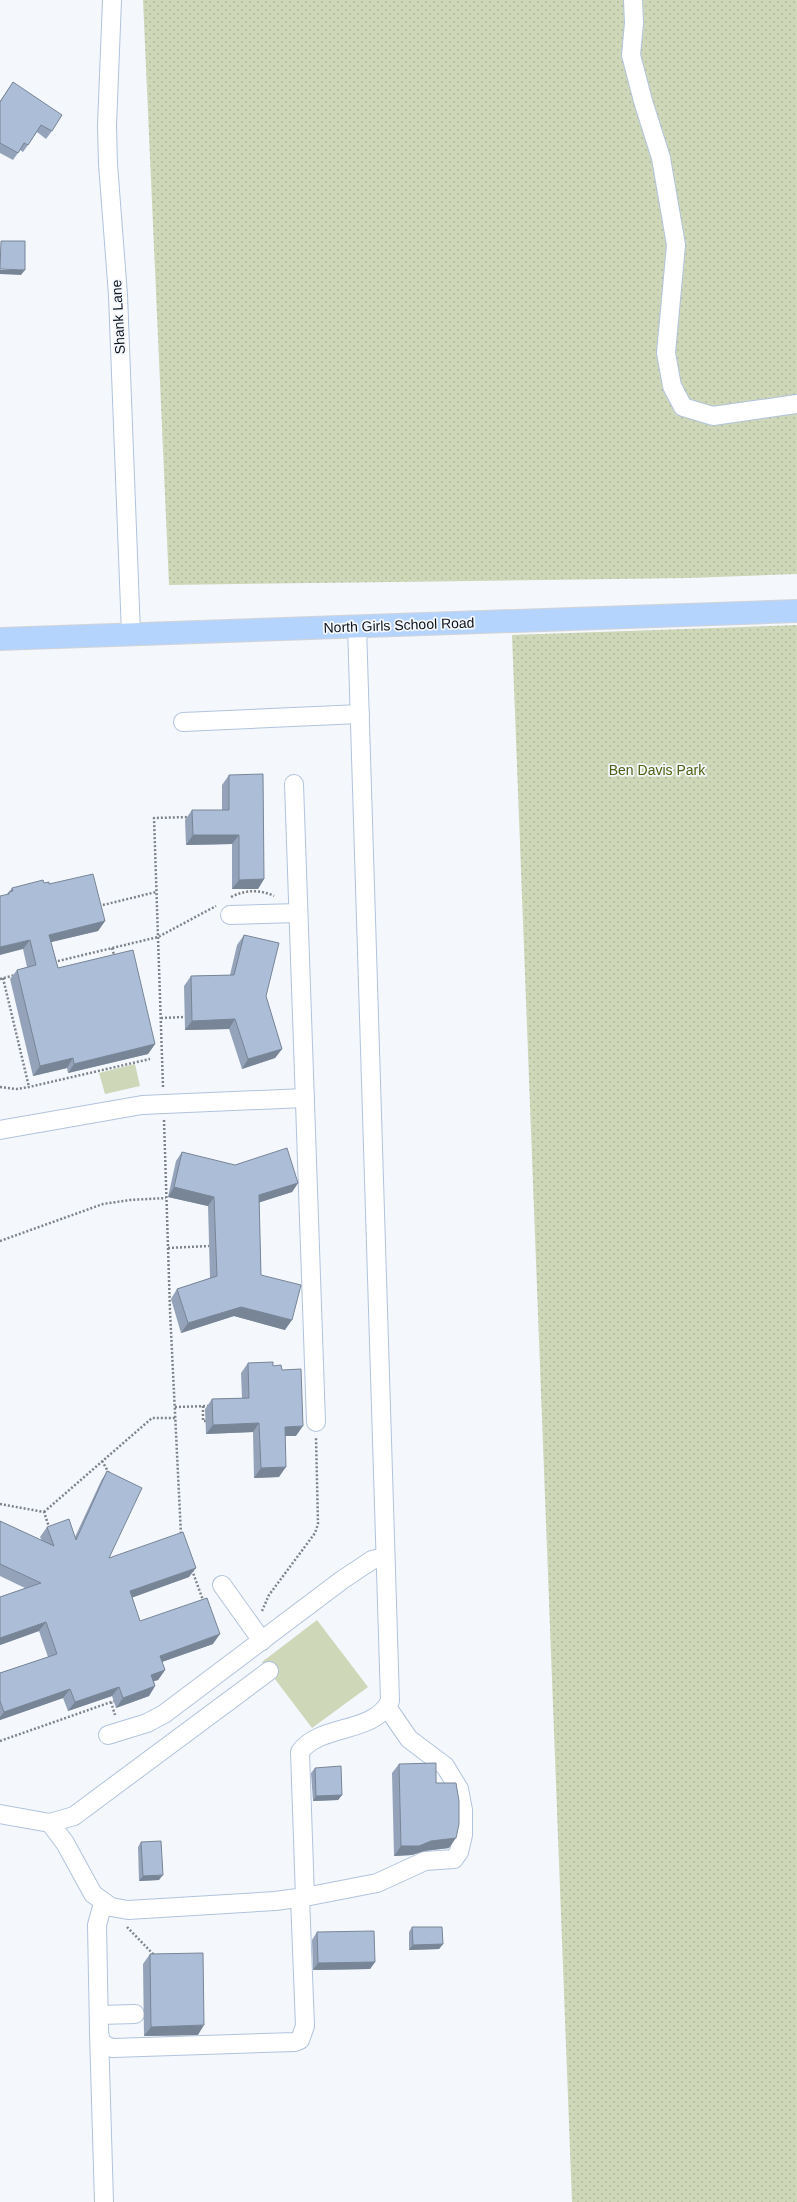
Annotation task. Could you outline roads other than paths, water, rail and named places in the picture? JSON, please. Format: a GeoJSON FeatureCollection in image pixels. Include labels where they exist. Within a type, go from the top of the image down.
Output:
{"type":"FeatureCollection","features":[{"type":"Feature","properties":{"kind":"main road","name":"North Girls School Road"},"geometry":{"type":"LineString","coordinates":[[0,639],[797,611]]}},
{"type":"Feature","properties":{"kind":"street","name":"Shank Lane"},"geometry":{"type":"LineString","coordinates":[[112,0],[107,126],[108,164],[118,295],[131,634]]}},
{"type":"Feature","properties":{"kind":"street"},"geometry":{"type":"LineString","coordinates":[[633,0],[634,23],[631,55],[643,101],[661,158],[676,244],[666,353],[672,386],[683,407],[713,416],[797,404]]}},
{"type":"Feature","properties":{"kind":"street"},"geometry":{"type":"LineString","coordinates":[[99,2023],[100,2041],[105,2046],[113,2048],[295,2042],[300,2040],[305,2026],[300,1752],[310,1742],[378,1716],[387,1707],[390,1700],[357,626]]}},
{"type":"Feature","properties":{"kind":"street"},"geometry":{"type":"LineString","coordinates":[[183,722],[360,714]]}},
{"type":"Feature","properties":{"kind":"street"},"geometry":{"type":"LineString","coordinates":[[294,784],[316,1422]]}},
{"type":"Feature","properties":{"kind":"street"},"geometry":{"type":"LineString","coordinates":[[226,906],[298,913]]}},
{"type":"Feature","properties":{"kind":"street"},"geometry":{"type":"LineString","coordinates":[[0,1130],[97,1112],[163,1104],[305,1098]]}},
{"type":"Feature","properties":{"kind":"street"},"geometry":{"type":"LineString","coordinates":[[108,1735],[156,1719],[372,1560],[385,1557]]}},
{"type":"Feature","properties":{"kind":"street"},"geometry":{"type":"LineString","coordinates":[[222,1585],[262,1641]]}},
{"type":"Feature","properties":{"kind":"street"},"geometry":{"type":"LineString","coordinates":[[0,1814],[50,1823],[74,1816],[269,1671]]}},
{"type":"Feature","properties":{"kind":"street"},"geometry":{"type":"LineString","coordinates":[[50,1823],[65,1843],[93,1894],[103,1903],[118,1909],[147,1910],[303,1897],[377,1882],[425,1861],[454,1859],[459,1852],[463,1835],[463,1810],[462,1799],[454,1778],[438,1759],[408,1739],[387,1707]]}},
{"type":"Feature","properties":{"kind":"street"},"geometry":{"type":"LineString","coordinates":[[103,1903],[97,1925],[104,2202]]}},
{"type":"Feature","properties":{"kind":"street"},"geometry":{"type":"LineString","coordinates":[[99,2023],[134,2014]]}},
{"type":"Feature","properties":{"kind":"park label","name":"Ben Davis Park"},"geometry":{"type":"Point","coordinates":[657,770]}}]}
